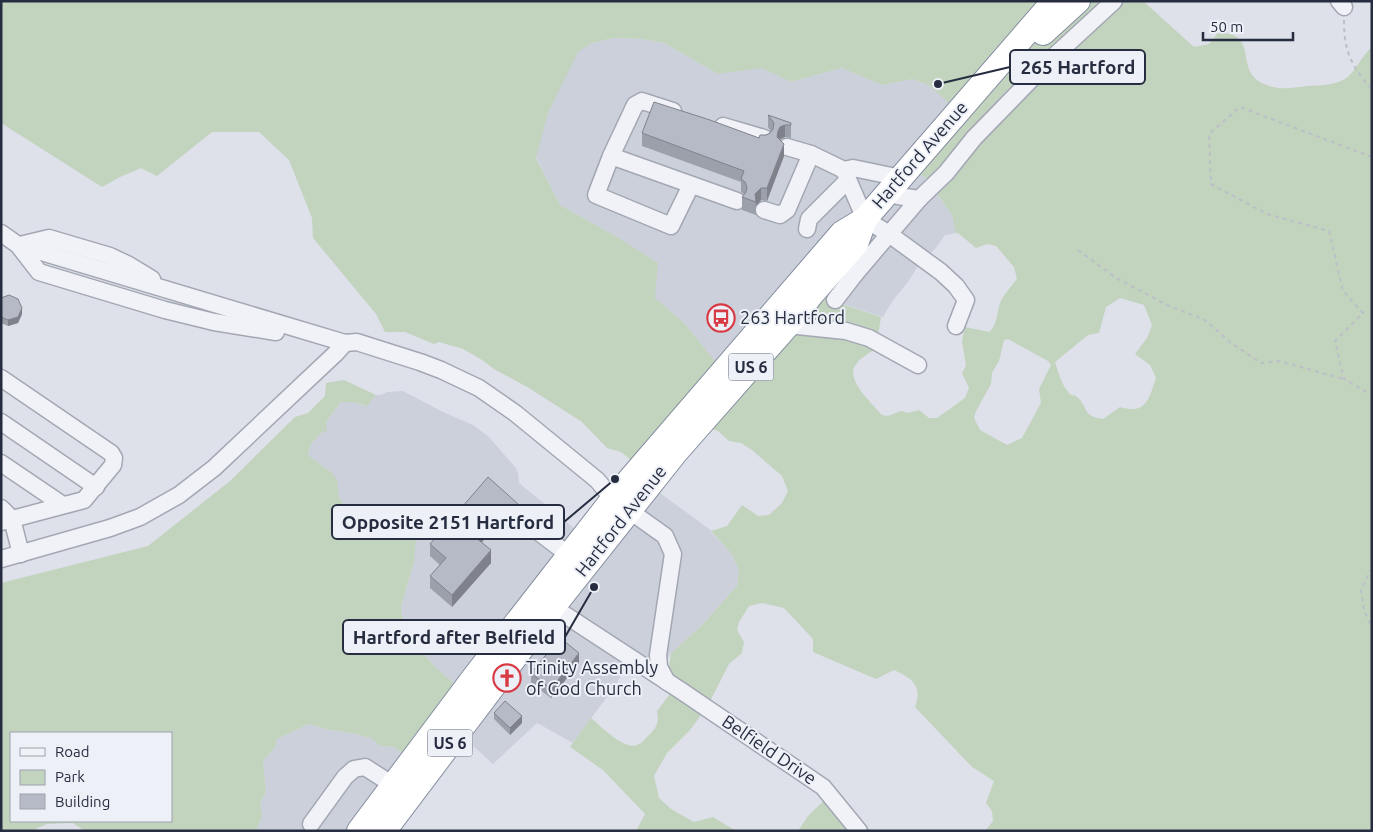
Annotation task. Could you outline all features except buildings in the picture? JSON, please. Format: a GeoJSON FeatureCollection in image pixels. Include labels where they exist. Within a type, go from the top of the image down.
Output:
{"type":"FeatureCollection","features":[{"type":"Feature","properties":{"kind":"highway","name":"Hartford Avenue"},"geometry":{"type":"LineString","coordinates":[[390,829],[553,607],[621,505],[842,233],[865,219],[1054,1]]}},
{"type":"Feature","properties":{"kind":"highway"},"geometry":{"type":"LineString","coordinates":[[980,85],[1078,1]]}},
{"type":"Feature","properties":{"kind":"highway","name":"Hartford Avenue"},"geometry":{"type":"LineString","coordinates":[[360,831],[569,555],[676,452],[788,325],[812,294],[847,269],[865,219]]}},
{"type":"Feature","properties":{"kind":"street"},"geometry":{"type":"LineString","coordinates":[[835,300],[847,269],[889,234],[919,199],[946,173],[974,138],[1050,60],[1114,1]]}},
{"type":"Feature","properties":{"kind":"street"},"geometry":{"type":"LineString","coordinates":[[688,115],[642,101],[635,105],[596,195],[671,226],[691,185]]}},
{"type":"Feature","properties":{"kind":"street"},"geometry":{"type":"LineString","coordinates":[[951,120],[974,138]]}},
{"type":"Feature","properties":{"kind":"street"},"geometry":{"type":"LineString","coordinates":[[707,121],[764,138]]}},
{"type":"Feature","properties":{"kind":"street"},"geometry":{"type":"LineString","coordinates":[[787,146],[812,154],[846,175],[865,219],[941,272],[956,286],[966,300],[956,326]]}},
{"type":"Feature","properties":{"kind":"street"},"geometry":{"type":"LineString","coordinates":[[764,210],[780,215],[787,210],[812,154]]}},
{"type":"Feature","properties":{"kind":"street"},"geometry":{"type":"LineString","coordinates":[[612,156],[737,201]]}},
{"type":"Feature","properties":{"kind":"street"},"geometry":{"type":"LineString","coordinates":[[807,229],[809,219],[853,168],[895,185],[898,196],[919,199]]}},
{"type":"Feature","properties":{"kind":"street"},"geometry":{"type":"LineString","coordinates":[[1,233],[18,245],[38,272],[106,294],[214,322],[279,333],[298,330]]}},
{"type":"Feature","properties":{"kind":"street"},"geometry":{"type":"LineString","coordinates":[[18,245],[298,330],[345,343],[357,342],[420,362],[479,388],[515,413],[593,477],[621,505],[665,536],[673,554],[658,655],[659,667],[667,682]]}},
{"type":"Feature","properties":{"kind":"street"},"geometry":{"type":"LineString","coordinates":[[788,325],[846,331],[870,338],[918,366]]}},
{"type":"Feature","properties":{"kind":"street"},"geometry":{"type":"LineString","coordinates":[[1,559],[125,523],[166,503],[209,472],[345,343]]}},
{"type":"Feature","properties":{"kind":"street"},"geometry":{"type":"LineString","coordinates":[[1,378],[111,453],[114,458],[113,465],[84,500],[5,516],[22,554]]}},
{"type":"Feature","properties":{"kind":"street"},"geometry":{"type":"LineString","coordinates":[[1,422],[96,487]]}},
{"type":"Feature","properties":{"kind":"street"},"geometry":{"type":"LineString","coordinates":[[1,463],[63,505]]}},
{"type":"Feature","properties":{"kind":"street"},"geometry":{"type":"LineString","coordinates":[[528,524],[569,555]]}},
{"type":"Feature","properties":{"kind":"street","name":"Belfield Drive"},"geometry":{"type":"LineString","coordinates":[[553,607],[823,787],[859,831]]}},
{"type":"Feature","properties":{"kind":"street"},"geometry":{"type":"LineString","coordinates":[[311,824],[346,776],[354,769],[365,767],[394,786]]}},
{"type":"Feature","properties":{"kind":"path"},"geometry":{"type":"LineString","coordinates":[[1342,4],[1344,39],[1347,52],[1353,66],[1372,88]]}},
{"type":"Feature","properties":{"kind":"path"},"geometry":{"type":"LineString","coordinates":[[1344,379],[1335,340],[1363,313],[1343,290],[1329,231],[1267,214],[1211,184],[1209,134],[1240,107],[1372,157]]}},
{"type":"Feature","properties":{"kind":"path"},"geometry":{"type":"LineString","coordinates":[[1078,250],[1116,278],[1167,305],[1205,320],[1231,343],[1261,364],[1279,361],[1344,379],[1372,395]]}},
{"type":"Feature","properties":{"kind":"path"},"geometry":{"type":"LineString","coordinates":[[1372,568],[1361,590],[1364,610],[1372,626]]}},
{"type":"Feature","properties":{"kind":"shaded area"},"geometry":{"type":"Polygon","coordinates":[[[613,38],[642,39],[664,43],[718,74],[762,67],[791,82],[842,68],[882,85],[913,79],[930,86],[954,107],[918,173],[929,180],[952,215],[956,233],[945,235],[935,249],[921,261],[883,317],[805,292],[726,375],[685,324],[654,298],[617,237],[560,205],[536,157],[548,113],[577,52],[592,43],[613,38]]]}},
{"type":"Feature","properties":{"kind":"shaded area"},"geometry":{"type":"Polygon","coordinates":[[[403,391],[473,425],[488,436],[516,468],[519,483],[580,533],[642,480],[712,531],[731,553],[739,569],[737,586],[700,627],[671,653],[657,676],[629,661],[615,686],[573,743],[537,723],[493,764],[448,723],[468,695],[434,666],[404,629],[401,607],[414,562],[414,516],[406,522],[382,514],[372,517],[360,516],[347,510],[339,497],[333,474],[308,455],[311,444],[323,431],[326,422],[341,402],[352,402],[366,406],[376,395],[403,391]]]}},
{"type":"Feature","properties":{"kind":"shaded area"},"geometry":{"type":"Polygon","coordinates":[[[309,724],[325,729],[370,737],[380,746],[394,747],[413,760],[367,831],[256,831],[262,816],[260,803],[266,792],[263,761],[275,747],[277,739],[309,724]]]}},
{"type":"Feature","properties":{"kind":"green space"},"geometry":{"type":"Polygon","coordinates":[[[1,1],[1143,1],[1194,47],[1209,44],[1218,33],[1237,37],[1244,48],[1249,69],[1255,78],[1259,82],[1281,88],[1326,85],[1345,79],[1372,47],[1372,831],[985,831],[993,821],[992,811],[986,803],[994,781],[972,767],[915,707],[918,693],[911,680],[894,670],[876,679],[813,652],[813,639],[784,608],[762,603],[749,606],[739,622],[737,630],[744,642],[742,653],[729,664],[707,707],[690,730],[667,753],[654,776],[659,798],[671,809],[694,822],[713,817],[736,831],[636,831],[645,814],[603,770],[570,747],[591,718],[619,741],[631,746],[640,744],[654,730],[658,718],[657,711],[673,690],[668,674],[671,653],[700,627],[737,586],[739,570],[731,553],[711,531],[727,526],[742,505],[758,516],[769,515],[782,503],[788,491],[782,476],[752,450],[741,443],[729,441],[718,431],[712,429],[631,460],[621,452],[607,448],[582,422],[463,349],[439,342],[434,344],[405,332],[385,332],[376,314],[313,238],[312,218],[289,160],[259,132],[212,132],[157,176],[141,168],[102,187],[1,123],[1,1]],[[613,38],[592,43],[578,52],[548,113],[536,158],[560,205],[658,263],[655,298],[685,324],[726,375],[805,292],[881,317],[876,348],[859,361],[853,372],[857,385],[882,415],[888,416],[901,411],[908,413],[919,410],[929,418],[937,418],[965,398],[969,388],[962,373],[966,366],[962,341],[965,327],[989,332],[996,321],[1002,299],[1017,279],[1014,267],[996,246],[987,244],[976,248],[956,233],[952,215],[929,180],[918,173],[954,108],[930,86],[913,79],[882,85],[842,68],[791,82],[762,68],[718,74],[664,43],[642,39],[613,38]],[[1120,298],[1106,307],[1099,333],[1088,335],[1055,362],[1064,387],[1072,396],[1074,395],[1081,401],[1091,416],[1103,419],[1120,407],[1136,409],[1141,407],[1148,399],[1156,378],[1150,365],[1135,354],[1147,338],[1152,325],[1144,305],[1120,298]],[[1008,339],[1004,340],[999,361],[992,373],[991,384],[974,418],[980,430],[1007,445],[1022,438],[1041,403],[1039,389],[1051,365],[1048,361],[1008,339]]]}},
{"type":"Feature","properties":{"kind":"green space"},"geometry":{"type":"Polygon","coordinates":[[[344,380],[376,395],[367,406],[352,402],[341,402],[326,422],[327,432],[323,431],[311,444],[308,455],[333,474],[337,480],[339,497],[347,510],[360,516],[372,517],[382,514],[406,522],[414,515],[418,517],[414,562],[401,607],[404,629],[434,666],[468,695],[416,762],[394,747],[380,746],[370,737],[325,729],[309,724],[277,739],[275,747],[263,761],[266,792],[260,803],[262,816],[256,831],[85,831],[73,823],[47,824],[31,831],[1,831],[1,583],[148,546],[230,481],[295,417],[308,413],[325,396],[326,383],[344,380]]]}},
{"type":"Feature","properties":{"kind":"green space"},"geometry":{"type":"Polygon","coordinates":[[[830,795],[856,831],[798,831],[808,816],[830,795]]]}},
{"type":"Feature","properties":{"kind":"place","name":"265 Hartford"},"geometry":{"type":"Point","coordinates":[938,84]}},
{"type":"Feature","properties":{"kind":"place","name":"263 Hartford"},"geometry":{"type":"Point","coordinates":[721,318]}},
{"type":"Feature","properties":{"kind":"place","name":"Opposite 2151 Hartford"},"geometry":{"type":"Point","coordinates":[615,479]}},
{"type":"Feature","properties":{"kind":"place","name":"Hartford after Belfield"},"geometry":{"type":"Point","coordinates":[594,587]}},
{"type":"Feature","properties":{"kind":"place","name":"Trinity Assembly of God Church"},"geometry":{"type":"Point","coordinates":[507,678]}}]}
